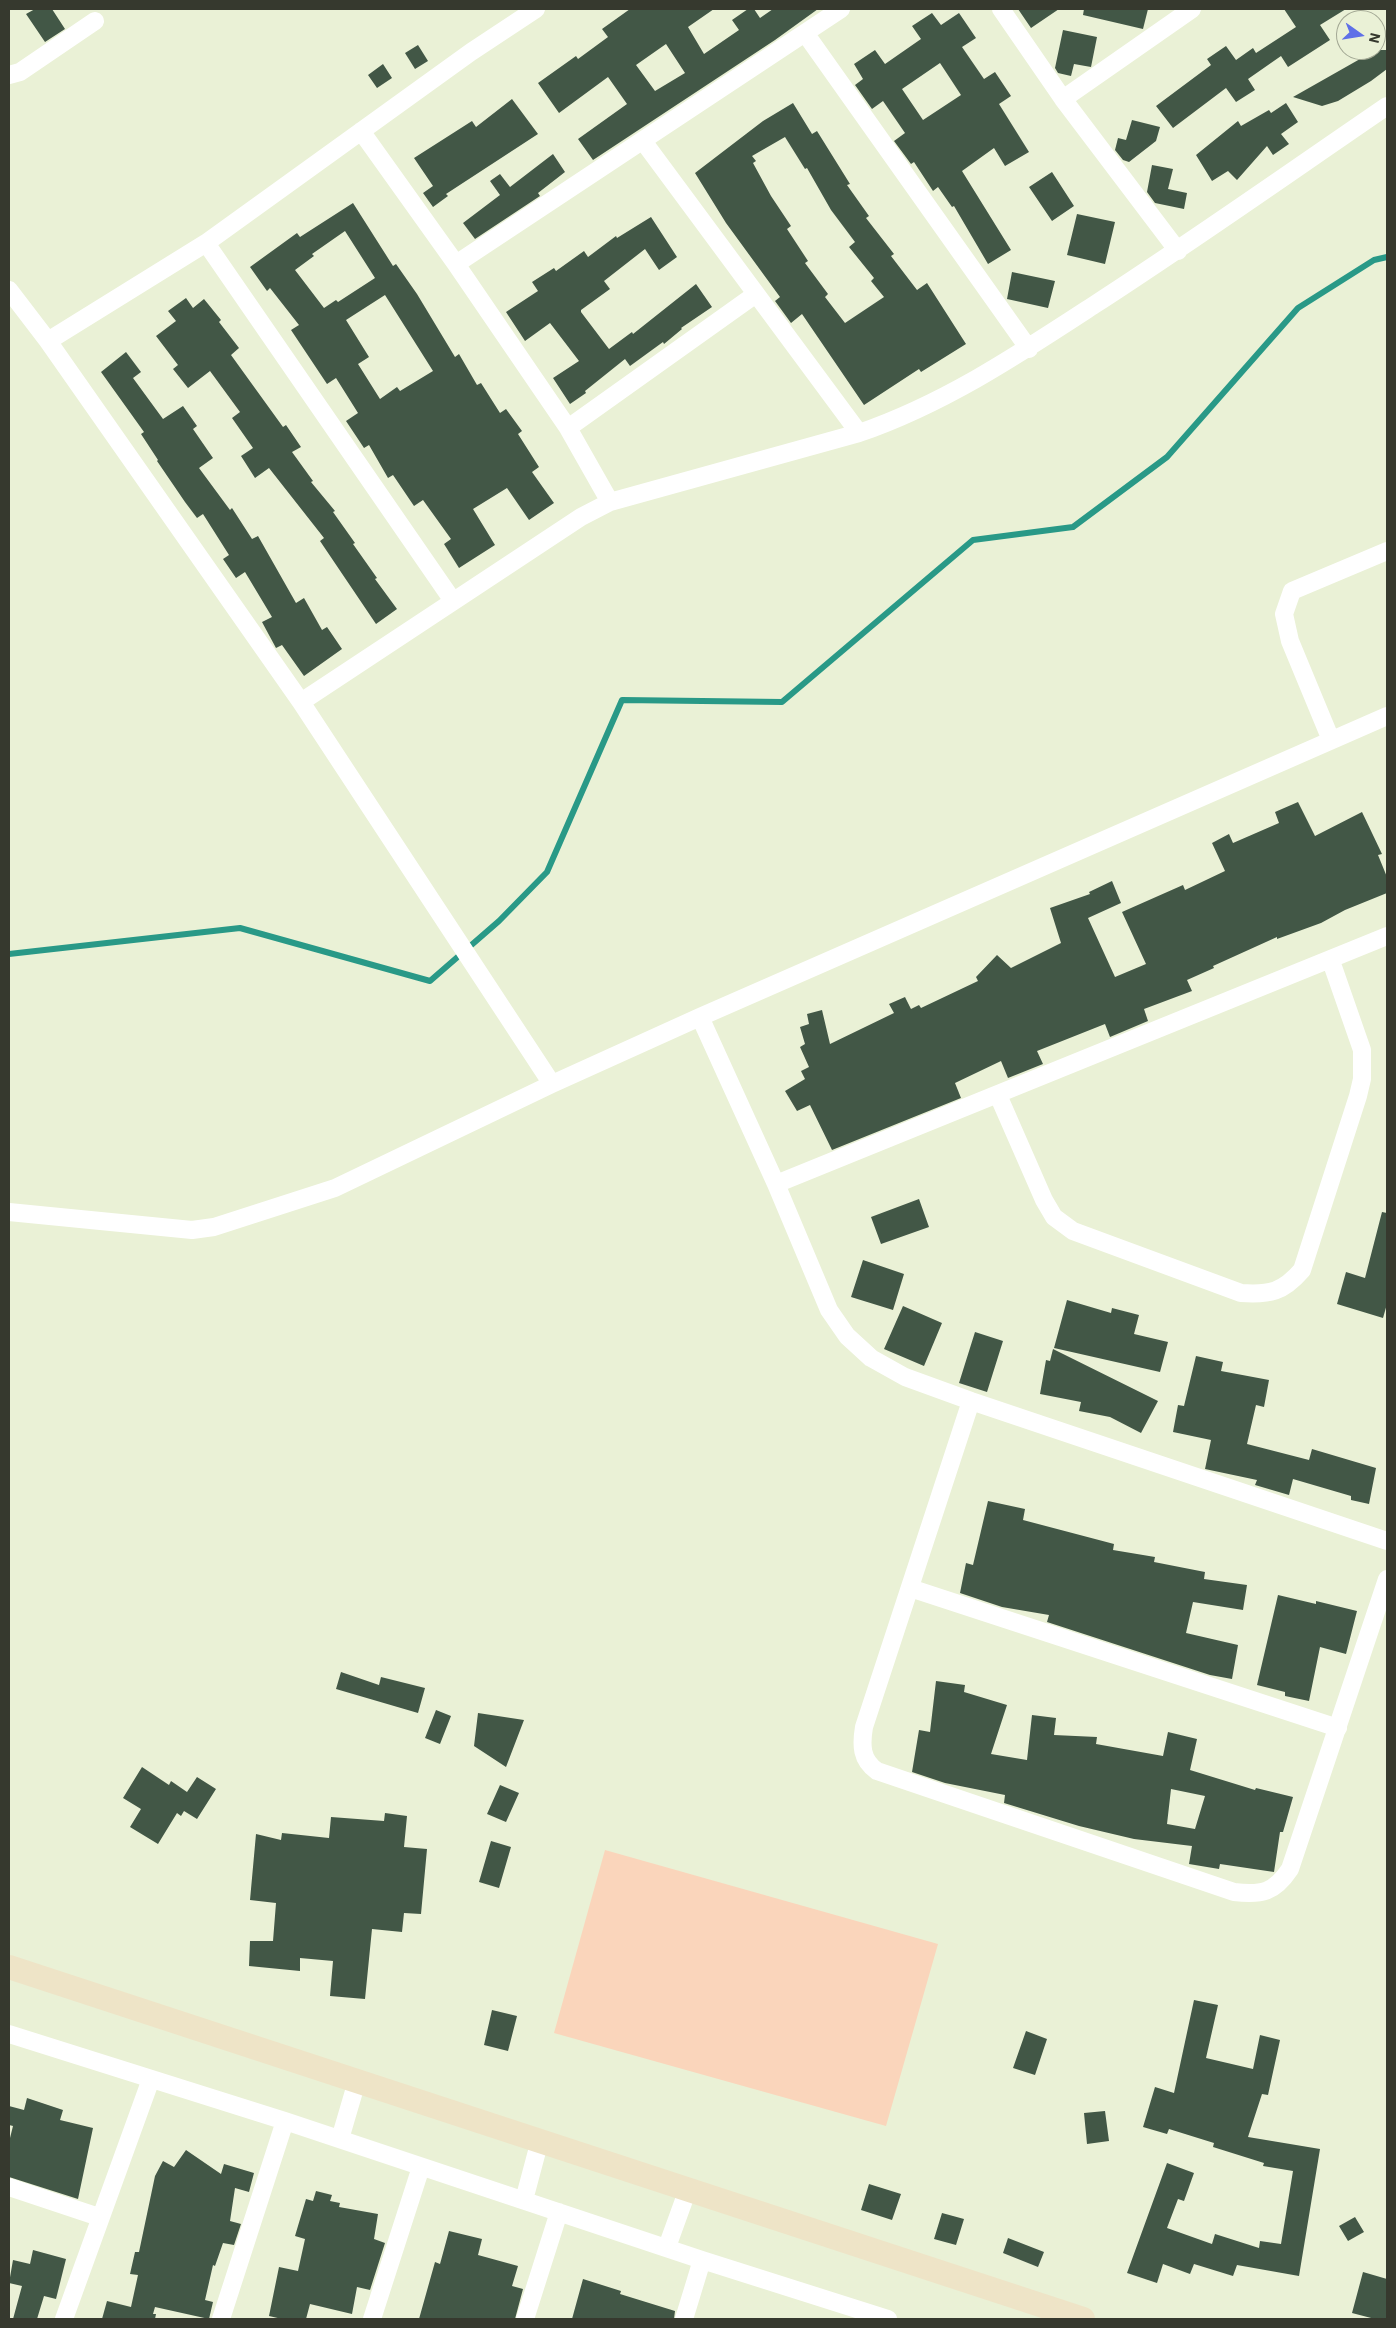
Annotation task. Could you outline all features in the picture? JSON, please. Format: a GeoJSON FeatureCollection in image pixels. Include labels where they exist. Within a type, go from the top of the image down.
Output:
{"type":"FeatureCollection","features":[{"type":"Feature","properties":{"kind":"street"},"geometry":{"type":"LineString","coordinates":[[48,341],[206,243],[361,131],[536,9]]}},
{"type":"Feature","properties":{"kind":"street"},"geometry":{"type":"LineString","coordinates":[[456,264],[643,142],[841,9]]}},
{"type":"Feature","properties":{"kind":"street"},"geometry":{"type":"LineString","coordinates":[[1001,9],[1063,99],[1178,251]]}},
{"type":"Feature","properties":{"kind":"street"},"geometry":{"type":"LineString","coordinates":[[1063,99],[1192,9]]}},
{"type":"Feature","properties":{"kind":"street"},"geometry":{"type":"LineString","coordinates":[[9,76],[20,72],[95,21]]}},
{"type":"Feature","properties":{"kind":"street"},"geometry":{"type":"LineString","coordinates":[[805,33],[1029,349]]}},
{"type":"Feature","properties":{"kind":"street"},"geometry":{"type":"LineString","coordinates":[[301,702],[582,517],[610,502],[859,433],[898,419],[932,403],[1029,349],[1178,251],[1387,106]]}},
{"type":"Feature","properties":{"kind":"street"},"geometry":{"type":"LineString","coordinates":[[361,131],[456,264],[568,428],[610,502]]}},
{"type":"Feature","properties":{"kind":"street"},"geometry":{"type":"LineString","coordinates":[[643,142],[859,433]]}},
{"type":"Feature","properties":{"kind":"street"},"geometry":{"type":"LineString","coordinates":[[206,243],[453,601]]}},
{"type":"Feature","properties":{"kind":"street"},"geometry":{"type":"LineString","coordinates":[[9,290],[48,341],[301,702],[552,1084]]}},
{"type":"Feature","properties":{"kind":"street"},"geometry":{"type":"LineString","coordinates":[[568,428],[756,294]]}},
{"type":"Feature","properties":{"kind":"street"},"geometry":{"type":"LineString","coordinates":[[1331,740],[1290,642],[1284,614],[1292,591],[1387,551]]}},
{"type":"Feature","properties":{"kind":"street"},"geometry":{"type":"LineString","coordinates":[[9,1212],[192,1230],[214,1227],[335,1188],[552,1084],[700,1017],[1387,716]]}},
{"type":"Feature","properties":{"kind":"street"},"geometry":{"type":"LineString","coordinates":[[776,1184],[1332,960],[1387,936]]}},
{"type":"Feature","properties":{"kind":"street"},"geometry":{"type":"LineString","coordinates":[[998,1095],[1044,1200],[1054,1217],[1073,1231],[1241,1293],[1260,1294],[1281,1289],[1292,1282],[1302,1270],[1362,1079],[1362,1050],[1332,960]]}},
{"type":"Feature","properties":{"kind":"street"},"geometry":{"type":"LineString","coordinates":[[700,1017],[776,1184],[830,1310],[846,1336],[871,1358],[905,1377],[971,1401],[1387,1541]]}},
{"type":"Feature","properties":{"kind":"street"},"geometry":{"type":"LineString","coordinates":[[971,1401],[864,1726],[863,1754],[868,1765],[877,1772],[1234,1892],[1253,1894],[1266,1892],[1280,1883],[1290,1869],[1387,1579]]}},
{"type":"Feature","properties":{"kind":"street"},"geometry":{"type":"LineString","coordinates":[[910,1588],[1338,1728]]}},
{"type":"Feature","properties":{"kind":"street"},"geometry":{"type":"LineString","coordinates":[[9,1968],[688,2188],[1083,2319]]}},
{"type":"Feature","properties":{"kind":"street"},"geometry":{"type":"LineString","coordinates":[[9,2034],[285,2121],[668,2247],[702,2260],[888,2319]]}},
{"type":"Feature","properties":{"kind":"street"},"geometry":{"type":"LineString","coordinates":[[64,2319],[151,2079]]}},
{"type":"Feature","properties":{"kind":"street"},"geometry":{"type":"LineString","coordinates":[[340,2139],[357,2081]]}},
{"type":"Feature","properties":{"kind":"street"},"geometry":{"type":"LineString","coordinates":[[221,2319],[285,2121]]}},
{"type":"Feature","properties":{"kind":"street"},"geometry":{"type":"LineString","coordinates":[[524,2200],[540,2140]]}},
{"type":"Feature","properties":{"kind":"street"},"geometry":{"type":"LineString","coordinates":[[372,2319],[421,2166]]}},
{"type":"Feature","properties":{"kind":"street"},"geometry":{"type":"LineString","coordinates":[[9,2187],[100,2216]]}},
{"type":"Feature","properties":{"kind":"street"},"geometry":{"type":"LineString","coordinates":[[668,2247],[688,2188]]}},
{"type":"Feature","properties":{"kind":"street"},"geometry":{"type":"LineString","coordinates":[[525,2319],[559,2212]]}},
{"type":"Feature","properties":{"kind":"street"},"geometry":{"type":"LineString","coordinates":[[684,2319],[702,2260]]}},
{"type":"Feature","properties":{"kind":"shaded area"},"geometry":{"type":"Polygon","coordinates":[[[605,1850],[938,1944],[886,2126],[554,2033],[605,1850]]]}},
{"type":"Feature","properties":{"kind":"building"},"geometry":{"type":"Polygon","coordinates":[[[35,9],[52,9],[65,29],[45,42],[26,14],[35,9]]]}},
{"type":"Feature","properties":{"kind":"building"},"geometry":{"type":"Polygon","coordinates":[[[630,9],[714,9],[688,27],[704,54],[739,30],[732,20],[748,9],[754,9],[760,18],[773,9],[818,9],[775,40],[593,160],[578,139],[627,104],[608,77],[559,113],[538,83],[576,56],[578,59],[608,37],[602,29],[630,9]],[[666,44],[636,65],[655,91],[685,73],[666,44]]]}},
{"type":"Feature","properties":{"kind":"building"},"geometry":{"type":"Polygon","coordinates":[[[1018,9],[1059,9],[1031,28],[1018,9]]]}},
{"type":"Feature","properties":{"kind":"building"},"geometry":{"type":"Polygon","coordinates":[[[1084,9],[1148,9],[1143,29],[1083,15],[1084,9]]]}},
{"type":"Feature","properties":{"kind":"building"},"geometry":{"type":"Polygon","coordinates":[[[1284,9],[1346,9],[1336,10],[1336,15],[1320,25],[1330,40],[1288,67],[1281,56],[1248,79],[1255,90],[1236,102],[1226,88],[1173,128],[1156,106],[1211,65],[1207,59],[1226,46],[1236,60],[1253,48],[1256,53],[1296,27],[1284,9]]]}},
{"type":"Feature","properties":{"kind":"building"},"geometry":{"type":"Polygon","coordinates":[[[932,13],[941,25],[959,13],[976,38],[962,47],[984,79],[995,72],[1011,96],[999,104],[1029,152],[1005,166],[994,148],[962,171],[1011,250],[988,264],[954,206],[952,207],[938,187],[933,191],[914,162],[911,164],[894,141],[905,133],[883,101],[872,109],[855,85],[863,79],[854,64],[875,50],[885,64],[921,39],[912,26],[932,13]],[[940,63],[902,89],[923,120],[961,95],[940,63]]]}},
{"type":"Feature","properties":{"kind":"building"},"geometry":{"type":"Polygon","coordinates":[[[1063,30],[1097,37],[1091,67],[1074,64],[1071,76],[1058,73],[1055,68],[1063,30]]]}},
{"type":"Feature","properties":{"kind":"building"},"geometry":{"type":"Polygon","coordinates":[[[418,45],[428,61],[415,69],[405,53],[418,45]]]}},
{"type":"Feature","properties":{"kind":"building"},"geometry":{"type":"Polygon","coordinates":[[[1387,50],[1387,69],[1338,101],[1322,106],[1293,97],[1358,60],[1386,60],[1387,50]]]}},
{"type":"Feature","properties":{"kind":"building"},"geometry":{"type":"Polygon","coordinates":[[[383,64],[392,78],[377,88],[368,75],[383,64]]]}},
{"type":"Feature","properties":{"kind":"building"},"geometry":{"type":"Polygon","coordinates":[[[512,99],[538,134],[446,194],[448,196],[433,207],[423,193],[433,186],[414,158],[472,121],[476,127],[512,99]]]}},
{"type":"Feature","properties":{"kind":"building"},"geometry":{"type":"Polygon","coordinates":[[[793,103],[812,134],[817,131],[850,184],[847,185],[869,216],[866,218],[894,254],[891,256],[917,290],[927,283],[966,344],[921,372],[919,369],[864,405],[802,314],[791,323],[775,301],[780,297],[726,223],[695,173],[763,121],[793,103]],[[785,137],[752,156],[756,161],[753,163],[771,196],[791,226],[787,229],[808,261],[805,263],[828,294],[825,297],[845,323],[884,297],[871,281],[874,278],[849,247],[855,242],[831,210],[807,168],[805,169],[785,137]]]}},
{"type":"Feature","properties":{"kind":"building"},"geometry":{"type":"Polygon","coordinates":[[[1286,103],[1298,122],[1281,134],[1289,144],[1273,155],[1267,146],[1237,180],[1228,171],[1212,181],[1196,155],[1238,121],[1241,126],[1269,110],[1271,113],[1286,103]]]}},
{"type":"Feature","properties":{"kind":"building"},"geometry":{"type":"Polygon","coordinates":[[[1132,120],[1160,127],[1156,141],[1129,162],[1123,160],[1115,150],[1118,138],[1126,140],[1132,120]]]}},
{"type":"Feature","properties":{"kind":"building"},"geometry":{"type":"Polygon","coordinates":[[[553,154],[565,172],[538,193],[540,196],[475,239],[463,223],[500,195],[490,181],[500,174],[510,187],[553,154]]]}},
{"type":"Feature","properties":{"kind":"building"},"geometry":{"type":"Polygon","coordinates":[[[1152,165],[1173,169],[1168,189],[1187,193],[1184,209],[1155,203],[1147,192],[1152,165]]]}},
{"type":"Feature","properties":{"kind":"building"},"geometry":{"type":"Polygon","coordinates":[[[1052,172],[1074,206],[1052,221],[1029,187],[1052,172]]]}},
{"type":"Feature","properties":{"kind":"building"},"geometry":{"type":"Polygon","coordinates":[[[353,203],[393,266],[396,264],[417,294],[455,357],[459,354],[477,385],[481,383],[500,413],[506,409],[522,431],[518,434],[539,467],[532,472],[554,503],[529,520],[507,488],[473,509],[495,545],[459,568],[444,544],[451,539],[423,500],[414,506],[393,475],[388,478],[369,445],[364,448],[346,421],[358,413],[336,378],[327,384],[291,330],[299,325],[270,288],[267,291],[250,267],[297,233],[300,237],[353,203]],[[345,231],[312,254],[314,256],[295,270],[324,308],[336,300],[338,302],[375,278],[345,231]],[[385,295],[346,320],[369,357],[358,364],[380,399],[397,387],[400,391],[433,371],[385,295]]]}},
{"type":"Feature","properties":{"kind":"building"},"geometry":{"type":"Polygon","coordinates":[[[1077,214],[1115,222],[1105,264],[1067,255],[1077,214]]]}},
{"type":"Feature","properties":{"kind":"building"},"geometry":{"type":"Polygon","coordinates":[[[651,217],[677,257],[659,270],[645,249],[604,281],[610,289],[581,310],[581,312],[609,349],[632,332],[633,334],[696,284],[712,307],[681,328],[664,344],[663,342],[630,366],[625,359],[585,391],[586,393],[570,404],[553,378],[579,361],[550,323],[525,341],[506,312],[538,291],[532,282],[554,268],[556,271],[584,251],[588,257],[616,236],[617,238],[651,217]]]}},
{"type":"Feature","properties":{"kind":"building"},"geometry":{"type":"Polygon","coordinates":[[[1012,272],[1055,281],[1048,308],[1007,299],[1012,272]]]}},
{"type":"Feature","properties":{"kind":"building"},"geometry":{"type":"Polygon","coordinates":[[[186,298],[193,308],[204,299],[221,320],[219,322],[239,348],[231,355],[283,427],[286,425],[301,447],[292,452],[313,481],[311,482],[335,511],[333,512],[355,543],[353,544],[377,578],[375,579],[397,609],[376,624],[320,541],[324,538],[269,468],[255,478],[241,456],[253,448],[232,418],[240,412],[210,371],[188,388],[173,369],[178,365],[156,336],[176,321],[168,311],[186,298]]]}},
{"type":"Feature","properties":{"kind":"building"},"geometry":{"type":"Polygon","coordinates":[[[126,352],[141,372],[133,378],[163,419],[183,406],[197,426],[193,429],[213,458],[199,468],[230,510],[232,508],[252,539],[258,536],[296,603],[304,598],[322,630],[327,627],[342,649],[304,676],[282,645],[276,648],[262,622],[272,617],[245,572],[236,578],[223,559],[229,555],[203,514],[197,518],[185,502],[141,434],[144,432],[101,372],[126,352]]]}},
{"type":"Feature","properties":{"kind":"building"},"geometry":{"type":"Polygon","coordinates":[[[1298,802],[1315,836],[1362,812],[1382,854],[1378,855],[1387,877],[1387,893],[1345,910],[1321,923],[1277,939],[1277,937],[1213,966],[1214,968],[1187,980],[1192,991],[1144,1009],[1148,1021],[1110,1037],[1105,1024],[1037,1051],[1043,1064],[1008,1078],[1001,1061],[955,1083],[961,1098],[832,1150],[810,1105],[797,1111],[785,1091],[805,1079],[801,1071],[809,1067],[800,1047],[805,1044],[800,1027],[809,1024],[807,1014],[822,1010],[830,1044],[894,1013],[889,1004],[905,997],[911,1009],[919,1005],[921,1008],[978,981],[976,977],[997,955],[1011,968],[1061,943],[1050,908],[1090,894],[1089,892],[1112,881],[1121,903],[1088,918],[1115,977],[1146,964],[1122,912],[1183,885],[1185,890],[1225,871],[1212,843],[1229,834],[1233,843],[1279,823],[1275,812],[1298,802]]]}},
{"type":"Feature","properties":{"kind":"building"},"geometry":{"type":"Polygon","coordinates":[[[919,1199],[929,1227],[881,1244],[871,1217],[919,1199]]]}},
{"type":"Feature","properties":{"kind":"building"},"geometry":{"type":"Polygon","coordinates":[[[1382,1212],[1387,1213],[1387,1304],[1383,1318],[1337,1304],[1346,1272],[1365,1278],[1382,1212]]]}},
{"type":"Feature","properties":{"kind":"building"},"geometry":{"type":"Polygon","coordinates":[[[863,1260],[904,1274],[893,1310],[851,1297],[863,1260]]]}},
{"type":"Feature","properties":{"kind":"building"},"geometry":{"type":"Polygon","coordinates":[[[1067,1300],[1111,1313],[1112,1308],[1139,1315],[1134,1334],[1168,1342],[1160,1372],[1054,1348],[1067,1300]]]}},
{"type":"Feature","properties":{"kind":"building"},"geometry":{"type":"Polygon","coordinates":[[[903,1306],[942,1323],[924,1366],[884,1349],[903,1306]]]}},
{"type":"Feature","properties":{"kind":"building"},"geometry":{"type":"Polygon","coordinates":[[[975,1332],[1003,1341],[987,1392],[959,1383],[975,1332]]]}},
{"type":"Feature","properties":{"kind":"building"},"geometry":{"type":"Polygon","coordinates":[[[1053,1349],[1158,1401],[1141,1433],[1110,1417],[1079,1411],[1081,1402],[1040,1394],[1046,1360],[1050,1361],[1053,1349]]]}},
{"type":"Feature","properties":{"kind":"building"},"geometry":{"type":"Polygon","coordinates":[[[1196,1356],[1223,1362],[1221,1371],[1269,1380],[1264,1407],[1256,1405],[1247,1444],[1309,1460],[1312,1449],[1376,1468],[1369,1504],[1351,1500],[1351,1496],[1293,1479],[1289,1495],[1255,1485],[1257,1480],[1205,1469],[1211,1440],[1173,1432],[1178,1405],[1184,1406],[1196,1356]]]}},
{"type":"Feature","properties":{"kind":"building"},"geometry":{"type":"Polygon","coordinates":[[[988,1501],[1025,1509],[1023,1520],[1114,1544],[1113,1550],[1155,1557],[1154,1562],[1205,1572],[1204,1579],[1247,1585],[1243,1610],[1193,1602],[1186,1633],[1238,1645],[1232,1679],[1210,1675],[1047,1622],[1049,1615],[1002,1607],[960,1593],[966,1563],[973,1565],[988,1501]]]}},
{"type":"Feature","properties":{"kind":"building"},"geometry":{"type":"Polygon","coordinates":[[[1278,1595],[1316,1604],[1316,1601],[1357,1611],[1346,1654],[1320,1647],[1309,1701],[1285,1696],[1285,1692],[1257,1685],[1278,1595]]]}},
{"type":"Feature","properties":{"kind":"building"},"geometry":{"type":"Polygon","coordinates":[[[341,1672],[379,1685],[381,1677],[425,1688],[418,1713],[336,1689],[341,1672]]]}},
{"type":"Feature","properties":{"kind":"building"},"geometry":{"type":"Polygon","coordinates":[[[936,1681],[965,1685],[964,1692],[1007,1705],[991,1754],[1027,1760],[1032,1715],[1056,1718],[1054,1735],[1097,1737],[1096,1744],[1163,1756],[1168,1732],[1197,1739],[1190,1770],[1255,1790],[1256,1788],[1293,1797],[1283,1832],[1280,1832],[1274,1872],[1220,1864],[1219,1869],[1189,1864],[1192,1846],[1134,1839],[1079,1826],[1004,1803],[1005,1795],[945,1783],[912,1772],[919,1730],[930,1732],[936,1681]],[[1171,1789],[1167,1824],[1195,1829],[1205,1796],[1171,1789]]]}},
{"type":"Feature","properties":{"kind":"building"},"geometry":{"type":"Polygon","coordinates":[[[436,1710],[451,1716],[440,1744],[425,1738],[436,1710]]]}},
{"type":"Feature","properties":{"kind":"building"},"geometry":{"type":"Polygon","coordinates":[[[478,1713],[524,1720],[506,1767],[474,1746],[478,1713]]]}},
{"type":"Feature","properties":{"kind":"building"},"geometry":{"type":"Polygon","coordinates":[[[142,1767],[169,1785],[171,1781],[187,1792],[197,1777],[216,1789],[197,1819],[184,1811],[181,1816],[177,1813],[158,1844],[130,1827],[141,1809],[123,1798],[142,1767]]]}},
{"type":"Feature","properties":{"kind":"building"},"geometry":{"type":"Polygon","coordinates":[[[500,1785],[519,1793],[506,1822],[487,1814],[500,1785]]]}},
{"type":"Feature","properties":{"kind":"building"},"geometry":{"type":"Polygon","coordinates":[[[385,1813],[407,1816],[404,1847],[427,1849],[421,1914],[404,1913],[402,1932],[372,1929],[365,1999],[330,1996],[333,1961],[300,1958],[300,1971],[249,1966],[250,1941],[273,1941],[276,1903],[250,1900],[256,1834],[281,1840],[282,1833],[329,1838],[331,1817],[384,1821],[385,1813]]]}},
{"type":"Feature","properties":{"kind":"building"},"geometry":{"type":"Polygon","coordinates":[[[491,1841],[511,1847],[499,1888],[479,1882],[491,1841]]]}},
{"type":"Feature","properties":{"kind":"building"},"geometry":{"type":"Polygon","coordinates":[[[1194,2000],[1218,2005],[1206,2058],[1253,2069],[1260,2035],[1280,2040],[1268,2095],[1262,2094],[1248,2137],[1320,2149],[1299,2276],[1237,2265],[1233,2276],[1194,2264],[1190,2274],[1163,2264],[1157,2283],[1127,2273],[1167,2163],[1194,2173],[1184,2201],[1178,2199],[1167,2228],[1212,2244],[1215,2234],[1259,2248],[1260,2241],[1281,2244],[1293,2171],[1263,2166],[1264,2163],[1213,2147],[1214,2143],[1169,2129],[1167,2134],[1143,2127],[1155,2087],[1174,2093],[1194,2000]]]}},
{"type":"Feature","properties":{"kind":"building"},"geometry":{"type":"Polygon","coordinates":[[[492,2010],[517,2016],[508,2051],[484,2045],[492,2010]]]}},
{"type":"Feature","properties":{"kind":"building"},"geometry":{"type":"Polygon","coordinates":[[[1026,2031],[1047,2039],[1035,2075],[1013,2068],[1026,2031]]]}},
{"type":"Feature","properties":{"kind":"building"},"geometry":{"type":"Polygon","coordinates":[[[27,2098],[63,2110],[60,2120],[93,2128],[78,2199],[9,2177],[9,2142],[13,2126],[9,2125],[9,2106],[24,2110],[27,2098]]]}},
{"type":"Feature","properties":{"kind":"building"},"geometry":{"type":"Polygon","coordinates":[[[1105,2111],[1109,2141],[1087,2144],[1084,2113],[1105,2111]]]}},
{"type":"Feature","properties":{"kind":"building"},"geometry":{"type":"Polygon","coordinates":[[[186,2150],[221,2174],[224,2164],[254,2173],[249,2192],[235,2188],[230,2221],[241,2224],[234,2245],[223,2243],[215,2266],[213,2265],[205,2300],[213,2302],[209,2319],[155,2307],[153,2314],[156,2314],[155,2319],[102,2319],[107,2301],[131,2307],[138,2275],[130,2274],[135,2252],[139,2252],[155,2176],[163,2161],[174,2167],[186,2150]]]}},
{"type":"Feature","properties":{"kind":"building"},"geometry":{"type":"Polygon","coordinates":[[[869,2184],[901,2194],[892,2220],[861,2210],[869,2184]]]}},
{"type":"Feature","properties":{"kind":"building"},"geometry":{"type":"Polygon","coordinates":[[[316,2191],[332,2195],[330,2201],[340,2203],[339,2207],[378,2214],[374,2239],[385,2243],[370,2290],[357,2287],[352,2314],[310,2304],[306,2319],[282,2319],[269,2316],[279,2267],[298,2271],[305,2239],[295,2236],[306,2199],[313,2201],[316,2191]]]}},
{"type":"Feature","properties":{"kind":"building"},"geometry":{"type":"Polygon","coordinates":[[[942,2213],[964,2219],[956,2245],[934,2239],[942,2213]]]}},
{"type":"Feature","properties":{"kind":"building"},"geometry":{"type":"Polygon","coordinates":[[[1355,2217],[1364,2232],[1348,2241],[1339,2226],[1355,2217]]]}},
{"type":"Feature","properties":{"kind":"building"},"geometry":{"type":"Polygon","coordinates":[[[449,2231],[482,2239],[478,2255],[518,2266],[512,2286],[523,2289],[515,2319],[419,2319],[435,2262],[440,2264],[449,2231]]]}},
{"type":"Feature","properties":{"kind":"building"},"geometry":{"type":"Polygon","coordinates":[[[1008,2238],[1044,2252],[1038,2267],[1003,2253],[1008,2238]]]}},
{"type":"Feature","properties":{"kind":"building"},"geometry":{"type":"Polygon","coordinates":[[[33,2250],[66,2259],[56,2299],[44,2296],[37,2319],[13,2319],[22,2286],[9,2283],[13,2260],[30,2264],[33,2250]]]}},
{"type":"Feature","properties":{"kind":"building"},"geometry":{"type":"Polygon","coordinates":[[[1363,2272],[1387,2279],[1387,2319],[1375,2319],[1352,2313],[1363,2272]]]}},
{"type":"Feature","properties":{"kind":"building"},"geometry":{"type":"Polygon","coordinates":[[[583,2279],[621,2291],[620,2294],[675,2311],[674,2319],[572,2319],[583,2279]]]}},
{"type":"Feature","properties":{"kind":"waterway"},"geometry":{"type":"LineString","coordinates":[[9,954],[240,928],[430,981],[499,921],[547,872],[622,700],[782,702],[973,540],[1073,527],[1167,457],[1298,308],[1374,260],[1387,257]]}}]}
